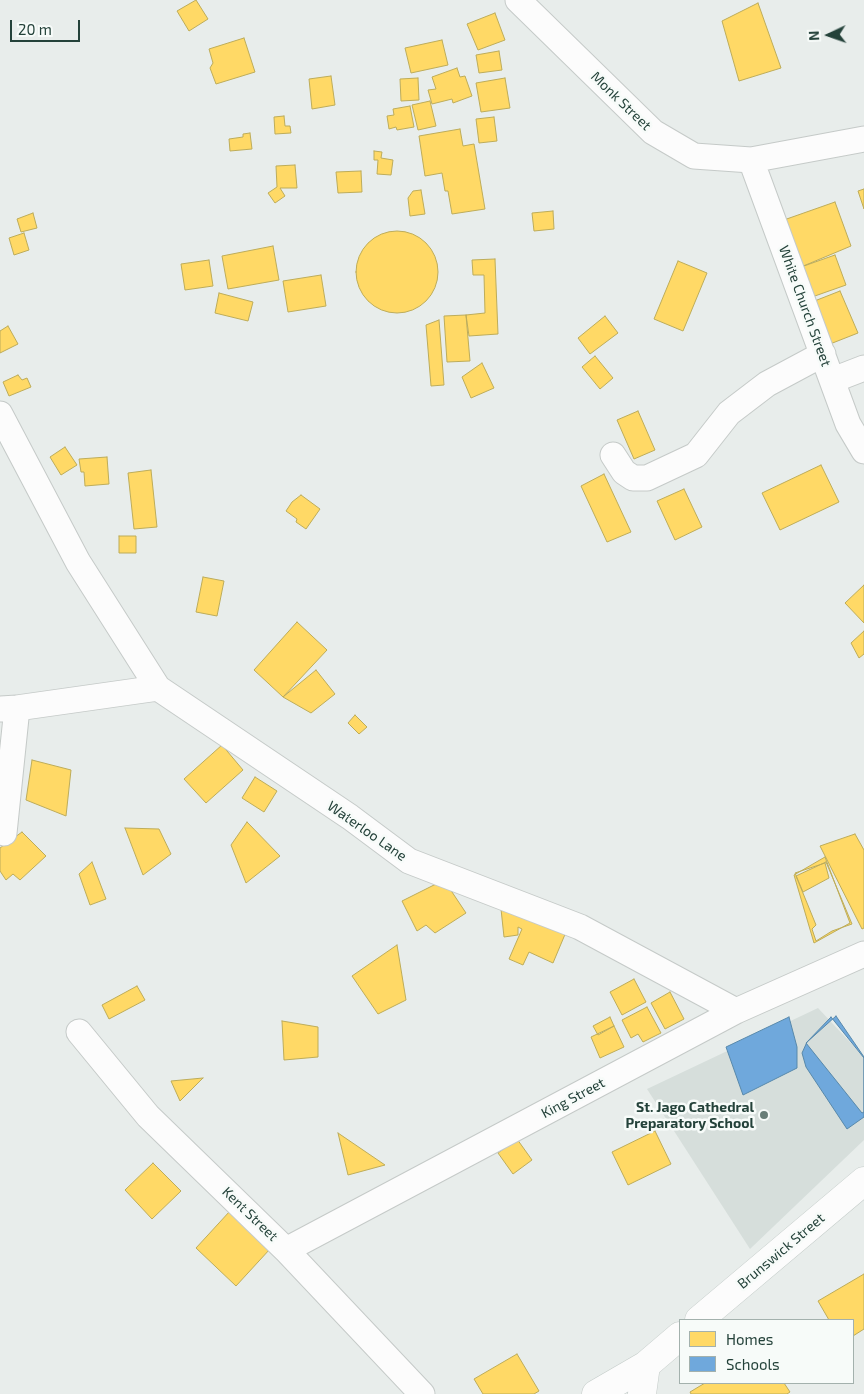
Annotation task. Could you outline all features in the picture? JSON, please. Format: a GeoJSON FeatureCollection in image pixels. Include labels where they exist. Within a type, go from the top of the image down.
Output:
{"type":"FeatureCollection","features":[{"type":"Feature","properties":{"kind":"main road","name":"Brunswick Street"},"geometry":{"type":"LineString","coordinates":[[699,1319],[864,1181]]}},
{"type":"Feature","properties":{"kind":"main road"},"geometry":{"type":"LineString","coordinates":[[596,1394],[646,1364],[679,1337]]}},
{"type":"Feature","properties":{"kind":"main road"},"geometry":{"type":"LineString","coordinates":[[642,1394],[646,1364]]}},
{"type":"Feature","properties":{"kind":"street","name":"Monk Street"},"geometry":{"type":"LineString","coordinates":[[518,0],[653,132],[694,156],[751,160],[864,139]]}},
{"type":"Feature","properties":{"kind":"street","name":"White Church Street"},"geometry":{"type":"LineString","coordinates":[[751,160],[848,424],[864,451]]}},
{"type":"Feature","properties":{"kind":"street"},"geometry":{"type":"LineString","coordinates":[[613,455],[624,472],[633,478],[647,478],[696,454],[729,413],[768,384],[823,354]]}},
{"type":"Feature","properties":{"kind":"street"},"geometry":{"type":"LineString","coordinates":[[833,380],[864,368]]}},
{"type":"Feature","properties":{"kind":"street"},"geometry":{"type":"LineString","coordinates":[[0,414],[78,562],[158,688],[8,708],[4,833]]}},
{"type":"Feature","properties":{"kind":"street","name":"Waterloo Lane"},"geometry":{"type":"LineString","coordinates":[[158,688],[350,817],[409,861],[580,927],[736,1011]]}},
{"type":"Feature","properties":{"kind":"street","name":"King Street"},"geometry":{"type":"LineString","coordinates":[[286,1250],[736,1011],[864,954]]}},
{"type":"Feature","properties":{"kind":"street","name":"Kent Street"},"geometry":{"type":"LineString","coordinates":[[79,1032],[148,1116],[286,1250],[422,1394]]}},
{"type":"Feature","properties":{"kind":"shaded area","name":"St. Jago Cathedral Preparatory School"},"geometry":{"type":"Polygon","coordinates":[[[818,1008],[864,1057],[864,1140],[750,1249],[647,1089],[818,1008]]]}},
{"type":"Feature","properties":{"kind":"building: Homes"},"geometry":{"type":"Polygon","coordinates":[[[196,0],[208,19],[189,31],[177,11],[196,0]]]}},
{"type":"Feature","properties":{"kind":"building: Homes"},"geometry":{"type":"Polygon","coordinates":[[[758,3],[781,68],[739,81],[722,21],[758,3]]]}},
{"type":"Feature","properties":{"kind":"building: Homes"},"geometry":{"type":"Polygon","coordinates":[[[495,13],[505,40],[478,50],[467,24],[495,13]]]}},
{"type":"Feature","properties":{"kind":"building: Homes"},"geometry":{"type":"Polygon","coordinates":[[[244,38],[255,72],[216,84],[210,68],[213,63],[209,49],[244,38]]]}},
{"type":"Feature","properties":{"kind":"building: Homes"},"geometry":{"type":"Polygon","coordinates":[[[442,40],[448,65],[411,73],[405,48],[442,40]]]}},
{"type":"Feature","properties":{"kind":"building: Homes"},"geometry":{"type":"Polygon","coordinates":[[[499,51],[502,70],[479,73],[476,55],[499,51]]]}},
{"type":"Feature","properties":{"kind":"building: Homes"},"geometry":{"type":"Polygon","coordinates":[[[457,68],[460,77],[465,76],[472,96],[453,103],[452,99],[432,104],[428,90],[436,89],[432,77],[457,68]]]}},
{"type":"Feature","properties":{"kind":"building: Homes"},"geometry":{"type":"Polygon","coordinates":[[[331,76],[335,105],[312,109],[309,79],[331,76]]]}},
{"type":"Feature","properties":{"kind":"building: Homes"},"geometry":{"type":"Polygon","coordinates":[[[418,78],[419,100],[401,101],[400,79],[418,78]]]}},
{"type":"Feature","properties":{"kind":"building: Homes"},"geometry":{"type":"Polygon","coordinates":[[[505,78],[510,108],[481,112],[476,83],[505,78]]]}},
{"type":"Feature","properties":{"kind":"building: Homes"},"geometry":{"type":"Polygon","coordinates":[[[430,101],[436,126],[418,130],[412,105],[430,101]]]}},
{"type":"Feature","properties":{"kind":"building: Homes"},"geometry":{"type":"Polygon","coordinates":[[[410,106],[414,127],[397,130],[396,127],[389,129],[387,116],[394,115],[393,109],[410,106]]]}},
{"type":"Feature","properties":{"kind":"building: Homes"},"geometry":{"type":"Polygon","coordinates":[[[284,116],[285,126],[290,126],[291,133],[275,134],[274,117],[284,116]]]}},
{"type":"Feature","properties":{"kind":"building: Homes"},"geometry":{"type":"Polygon","coordinates":[[[494,117],[497,141],[479,143],[476,119],[494,117]]]}},
{"type":"Feature","properties":{"kind":"building: Homes"},"geometry":{"type":"Polygon","coordinates":[[[460,129],[463,146],[474,144],[485,209],[452,214],[448,191],[445,191],[442,173],[425,176],[419,136],[460,129]]]}},
{"type":"Feature","properties":{"kind":"building: Homes"},"geometry":{"type":"Polygon","coordinates":[[[250,133],[252,149],[230,151],[229,139],[243,137],[243,134],[250,133]]]}},
{"type":"Feature","properties":{"kind":"building: Homes"},"geometry":{"type":"Polygon","coordinates":[[[374,151],[382,152],[381,158],[393,160],[391,175],[377,174],[378,160],[374,160],[374,151]]]}},
{"type":"Feature","properties":{"kind":"building: Homes"},"geometry":{"type":"Polygon","coordinates":[[[295,165],[297,188],[280,188],[285,196],[275,203],[268,193],[277,187],[276,166],[295,165]]]}},
{"type":"Feature","properties":{"kind":"building: Homes"},"geometry":{"type":"Polygon","coordinates":[[[361,171],[362,192],[338,193],[336,172],[361,171]]]}},
{"type":"Feature","properties":{"kind":"building: Homes"},"geometry":{"type":"Polygon","coordinates":[[[864,189],[864,209],[858,191],[864,189]]]}},
{"type":"Feature","properties":{"kind":"building: Homes"},"geometry":{"type":"Polygon","coordinates":[[[421,190],[425,214],[410,216],[408,198],[413,191],[421,190]]]}},
{"type":"Feature","properties":{"kind":"building: Homes"},"geometry":{"type":"Polygon","coordinates":[[[835,202],[851,246],[801,267],[781,221],[835,202]]]}},
{"type":"Feature","properties":{"kind":"building: Homes"},"geometry":{"type":"Polygon","coordinates":[[[553,211],[554,229],[534,231],[532,213],[553,211]]]}},
{"type":"Feature","properties":{"kind":"building: Homes"},"geometry":{"type":"Polygon","coordinates":[[[33,213],[37,228],[21,232],[17,219],[33,213]]]}},
{"type":"Feature","properties":{"kind":"building: Homes"},"geometry":{"type":"Polygon","coordinates":[[[397,231],[413,234],[426,243],[435,256],[438,272],[435,288],[426,301],[413,310],[397,313],[381,310],[368,301],[359,288],[356,272],[359,256],[368,243],[381,234],[397,231]]]}},
{"type":"Feature","properties":{"kind":"building: Homes"},"geometry":{"type":"Polygon","coordinates":[[[24,233],[29,250],[14,255],[9,238],[24,233]]]}},
{"type":"Feature","properties":{"kind":"building: Homes"},"geometry":{"type":"Polygon","coordinates":[[[273,246],[279,280],[228,289],[222,256],[273,246]]]}},
{"type":"Feature","properties":{"kind":"building: Homes"},"geometry":{"type":"Polygon","coordinates":[[[835,255],[846,285],[812,297],[801,267],[835,255]]]}},
{"type":"Feature","properties":{"kind":"building: Homes"},"geometry":{"type":"Polygon","coordinates":[[[495,259],[498,334],[469,336],[466,315],[485,313],[484,275],[473,275],[472,260],[495,259]]]}},
{"type":"Feature","properties":{"kind":"building: Homes"},"geometry":{"type":"Polygon","coordinates":[[[209,260],[213,286],[185,290],[181,264],[209,260]]]}},
{"type":"Feature","properties":{"kind":"building: Homes"},"geometry":{"type":"Polygon","coordinates":[[[678,261],[707,273],[683,331],[654,319],[678,261]]]}},
{"type":"Feature","properties":{"kind":"building: Homes"},"geometry":{"type":"Polygon","coordinates":[[[321,275],[326,306],[288,312],[283,281],[321,275]]]}},
{"type":"Feature","properties":{"kind":"building: Homes"},"geometry":{"type":"Polygon","coordinates":[[[840,291],[858,333],[830,344],[812,302],[840,291]]]}},
{"type":"Feature","properties":{"kind":"building: Homes"},"geometry":{"type":"Polygon","coordinates":[[[219,293],[253,302],[248,321],[215,313],[219,293]]]}},
{"type":"Feature","properties":{"kind":"building: Homes"},"geometry":{"type":"Polygon","coordinates":[[[466,315],[470,361],[447,362],[444,316],[466,315]]]}},
{"type":"Feature","properties":{"kind":"building: Homes"},"geometry":{"type":"Polygon","coordinates":[[[605,316],[618,333],[590,354],[578,338],[605,316]]]}},
{"type":"Feature","properties":{"kind":"building: Homes"},"geometry":{"type":"Polygon","coordinates":[[[439,320],[444,385],[431,386],[426,325],[439,320]]]}},
{"type":"Feature","properties":{"kind":"building: Homes"},"geometry":{"type":"Polygon","coordinates":[[[8,326],[18,344],[0,353],[0,331],[8,326]]]}},
{"type":"Feature","properties":{"kind":"building: Homes"},"geometry":{"type":"Polygon","coordinates":[[[595,356],[613,378],[600,389],[582,367],[595,356]]]}},
{"type":"Feature","properties":{"kind":"building: Homes"},"geometry":{"type":"Polygon","coordinates":[[[482,363],[494,388],[471,398],[462,377],[482,363]]]}},
{"type":"Feature","properties":{"kind":"building: Homes"},"geometry":{"type":"Polygon","coordinates":[[[18,375],[22,380],[27,378],[31,387],[9,396],[3,382],[18,375]]]}},
{"type":"Feature","properties":{"kind":"building: Homes"},"geometry":{"type":"Polygon","coordinates":[[[638,411],[655,450],[634,459],[617,420],[638,411]]]}},
{"type":"Feature","properties":{"kind":"building: Homes"},"geometry":{"type":"Polygon","coordinates":[[[65,447],[77,465],[61,475],[50,457],[65,447]]]}},
{"type":"Feature","properties":{"kind":"building: Homes"},"geometry":{"type":"Polygon","coordinates":[[[107,457],[109,484],[85,486],[84,472],[81,472],[79,459],[107,457]]]}},
{"type":"Feature","properties":{"kind":"building: Homes"},"geometry":{"type":"Polygon","coordinates":[[[821,465],[839,502],[780,530],[762,493],[821,465]]]}},
{"type":"Feature","properties":{"kind":"building: Homes"},"geometry":{"type":"Polygon","coordinates":[[[151,470],[157,527],[134,529],[128,473],[151,470]]]}},
{"type":"Feature","properties":{"kind":"building: Homes"},"geometry":{"type":"Polygon","coordinates":[[[604,474],[631,532],[607,542],[581,486],[604,474]]]}},
{"type":"Feature","properties":{"kind":"building: Homes"},"geometry":{"type":"Polygon","coordinates":[[[684,489],[702,527],[675,540],[657,501],[684,489]]]}},
{"type":"Feature","properties":{"kind":"building: Homes"},"geometry":{"type":"Polygon","coordinates":[[[301,495],[320,509],[306,529],[286,511],[292,502],[301,495]]]}},
{"type":"Feature","properties":{"kind":"building: Homes"},"geometry":{"type":"Polygon","coordinates":[[[119,536],[136,536],[136,553],[119,553],[119,536]]]}},
{"type":"Feature","properties":{"kind":"building: Homes"},"geometry":{"type":"Polygon","coordinates":[[[203,577],[224,581],[217,616],[196,612],[203,577]]]}},
{"type":"Feature","properties":{"kind":"building: Homes"},"geometry":{"type":"Polygon","coordinates":[[[864,585],[864,623],[845,603],[864,585]]]}},
{"type":"Feature","properties":{"kind":"building: Homes"},"geometry":{"type":"Polygon","coordinates":[[[297,622],[327,650],[283,697],[254,670],[297,622]]]}},
{"type":"Feature","properties":{"kind":"building: Homes"},"geometry":{"type":"Polygon","coordinates":[[[864,631],[864,654],[859,658],[851,643],[864,631]]]}},
{"type":"Feature","properties":{"kind":"building: Homes"},"geometry":{"type":"Polygon","coordinates":[[[316,670],[335,694],[311,713],[283,697],[316,670]]]}},
{"type":"Feature","properties":{"kind":"building: Homes"},"geometry":{"type":"Polygon","coordinates":[[[355,715],[367,727],[359,734],[348,723],[355,715]]]}},
{"type":"Feature","properties":{"kind":"building: Homes"},"geometry":{"type":"Polygon","coordinates":[[[222,745],[243,770],[206,803],[184,779],[222,745]]]}},
{"type":"Feature","properties":{"kind":"building: Homes"},"geometry":{"type":"Polygon","coordinates":[[[32,760],[71,770],[66,816],[26,800],[32,760]]]}},
{"type":"Feature","properties":{"kind":"building: Homes"},"geometry":{"type":"Polygon","coordinates":[[[255,777],[277,791],[264,812],[242,798],[255,777]]]}},
{"type":"Feature","properties":{"kind":"building: Homes"},"geometry":{"type":"Polygon","coordinates":[[[247,822],[280,856],[246,883],[231,845],[247,822]]]}},
{"type":"Feature","properties":{"kind":"building: Homes"},"geometry":{"type":"Polygon","coordinates":[[[125,828],[159,829],[171,854],[143,875],[125,828]]]}},
{"type":"Feature","properties":{"kind":"building: Homes"},"geometry":{"type":"Polygon","coordinates":[[[22,832],[46,856],[20,880],[13,874],[6,880],[0,871],[0,848],[22,832]]]}},
{"type":"Feature","properties":{"kind":"building: Homes"},"geometry":{"type":"Polygon","coordinates":[[[855,834],[864,850],[864,928],[862,929],[820,846],[855,834]]]}},
{"type":"Feature","properties":{"kind":"building: Homes"},"geometry":{"type":"Polygon","coordinates":[[[825,857],[850,923],[814,943],[794,875],[825,857]]]}},
{"type":"Feature","properties":{"kind":"building: Homes"},"geometry":{"type":"Polygon","coordinates":[[[92,862],[106,899],[90,905],[79,874],[92,862]]]}},
{"type":"Feature","properties":{"kind":"building: Homes"},"geometry":{"type":"Polygon","coordinates":[[[826,862],[852,924],[832,931],[816,941],[812,929],[816,925],[796,876],[826,862]]]}},
{"type":"Feature","properties":{"kind":"building: Homes"},"geometry":{"type":"Polygon","coordinates":[[[825,863],[829,878],[803,892],[795,873],[825,863]]]}},
{"type":"Feature","properties":{"kind":"building: Homes"},"geometry":{"type":"Polygon","coordinates":[[[444,880],[466,913],[435,933],[426,925],[417,931],[402,901],[444,880]]]}},
{"type":"Feature","properties":{"kind":"building: Homes"},"geometry":{"type":"Polygon","coordinates":[[[501,909],[566,932],[553,963],[529,952],[523,965],[509,959],[522,929],[518,927],[518,935],[504,937],[501,909]]]}},
{"type":"Feature","properties":{"kind":"building: Homes"},"geometry":{"type":"Polygon","coordinates":[[[397,945],[406,1000],[378,1014],[352,976],[397,945]]]}},
{"type":"Feature","properties":{"kind":"building: Homes"},"geometry":{"type":"Polygon","coordinates":[[[634,979],[646,1002],[622,1015],[610,992],[634,979]]]}},
{"type":"Feature","properties":{"kind":"building: Homes"},"geometry":{"type":"Polygon","coordinates":[[[137,986],[145,1000],[109,1019],[102,1005],[137,986]]]}},
{"type":"Feature","properties":{"kind":"building: Homes"},"geometry":{"type":"Polygon","coordinates":[[[670,992],[684,1019],[665,1029],[651,1003],[670,992]]]}},
{"type":"Feature","properties":{"kind":"building: Homes"},"geometry":{"type":"Polygon","coordinates":[[[647,1007],[661,1033],[643,1042],[638,1034],[631,1038],[622,1020],[647,1007]]]}},
{"type":"Feature","properties":{"kind":"building: Homes"},"geometry":{"type":"Polygon","coordinates":[[[610,1017],[614,1026],[598,1035],[593,1026],[610,1017]]]}},
{"type":"Feature","properties":{"kind":"building: Homes"},"geometry":{"type":"Polygon","coordinates":[[[282,1021],[318,1027],[318,1057],[284,1060],[282,1021]]]}},
{"type":"Feature","properties":{"kind":"building: Homes"},"geometry":{"type":"Polygon","coordinates":[[[614,1026],[624,1047],[600,1058],[591,1037],[614,1026]]]}},
{"type":"Feature","properties":{"kind":"building: Homes"},"geometry":{"type":"Polygon","coordinates":[[[203,1078],[180,1101],[171,1081],[203,1078]]]}},
{"type":"Feature","properties":{"kind":"building: Homes"},"geometry":{"type":"Polygon","coordinates":[[[655,1131],[671,1164],[628,1185],[612,1152],[655,1131]]]}},
{"type":"Feature","properties":{"kind":"building: Homes"},"geometry":{"type":"Polygon","coordinates":[[[338,1133],[385,1165],[348,1175],[338,1133]]]}},
{"type":"Feature","properties":{"kind":"building: Homes"},"geometry":{"type":"Polygon","coordinates":[[[517,1139],[532,1160],[513,1174],[498,1153],[517,1139]]]}},
{"type":"Feature","properties":{"kind":"building: Homes"},"geometry":{"type":"Polygon","coordinates":[[[153,1163],[181,1191],[152,1219],[125,1190],[153,1163]]]}},
{"type":"Feature","properties":{"kind":"building: Homes"},"geometry":{"type":"Polygon","coordinates":[[[230,1211],[270,1249],[236,1286],[196,1248],[230,1211]]]}},
{"type":"Feature","properties":{"kind":"building: Homes"},"geometry":{"type":"Polygon","coordinates":[[[864,1274],[864,1329],[854,1335],[854,1319],[828,1319],[818,1301],[864,1274]]]}},
{"type":"Feature","properties":{"kind":"building: Homes"},"geometry":{"type":"Polygon","coordinates":[[[517,1354],[539,1391],[534,1394],[483,1394],[474,1379],[517,1354]]]}},
{"type":"Feature","properties":{"kind":"building: Homes"},"geometry":{"type":"Polygon","coordinates":[[[703,1384],[785,1384],[790,1392],[787,1394],[691,1394],[690,1392],[703,1384]]]}},
{"type":"Feature","properties":{"kind":"building: Schools"},"geometry":{"type":"Polygon","coordinates":[[[836,1016],[864,1057],[864,1112],[862,1113],[806,1043],[836,1016]]]}},
{"type":"Feature","properties":{"kind":"building: Schools"},"geometry":{"type":"Polygon","coordinates":[[[789,1017],[797,1047],[797,1068],[743,1095],[726,1047],[789,1017]]]}},
{"type":"Feature","properties":{"kind":"building: Schools"},"geometry":{"type":"Polygon","coordinates":[[[831,1017],[864,1058],[864,1117],[847,1129],[806,1067],[802,1053],[807,1042],[831,1017]]]}},
{"type":"Feature","properties":{"kind":"place","name":"St. Jago Cathedral Preparatory School"},"geometry":{"type":"Point","coordinates":[764,1115]}}]}
